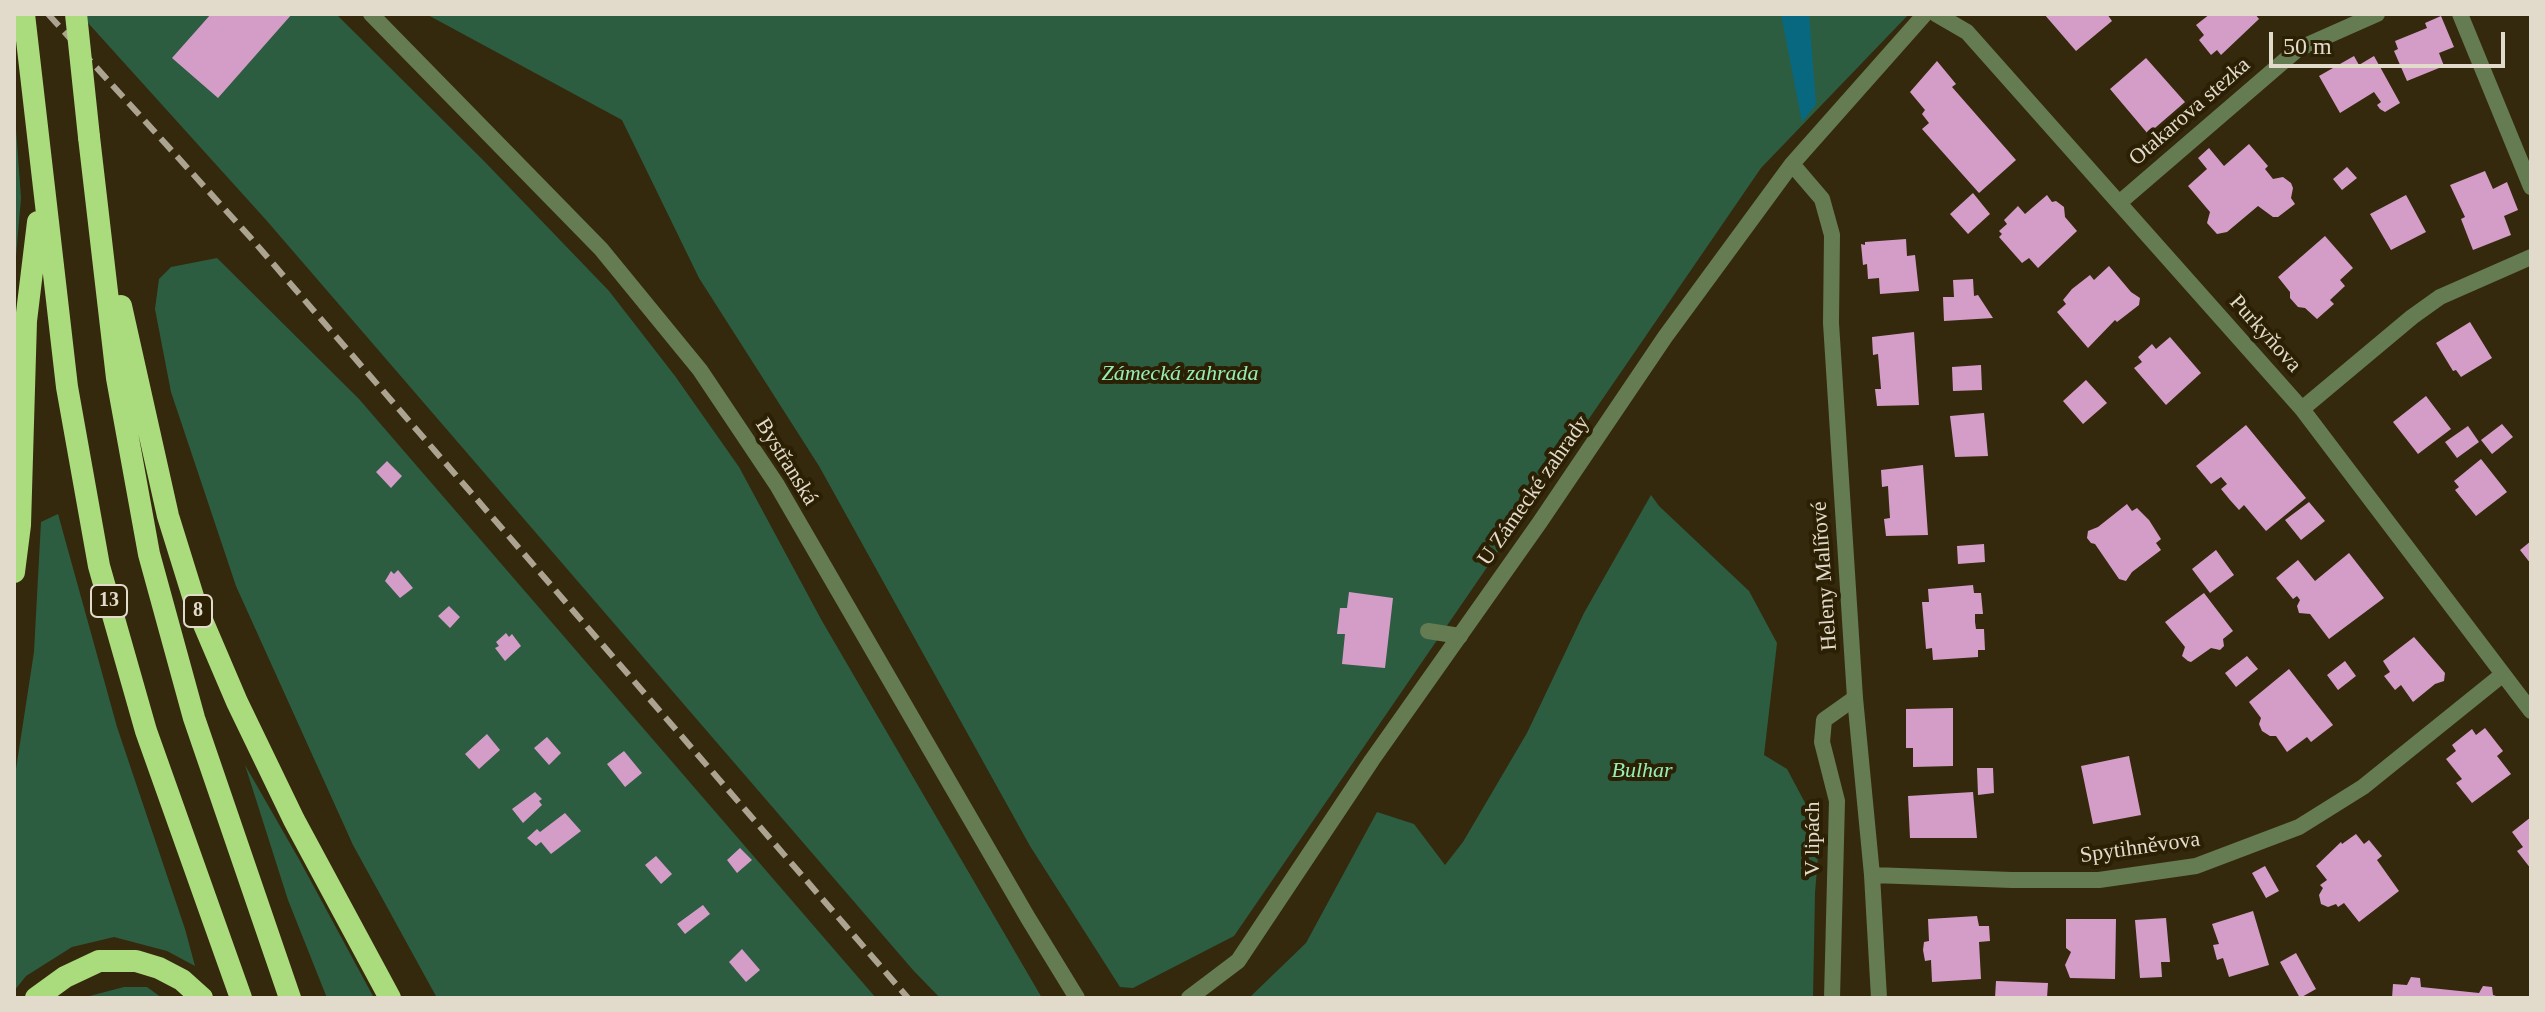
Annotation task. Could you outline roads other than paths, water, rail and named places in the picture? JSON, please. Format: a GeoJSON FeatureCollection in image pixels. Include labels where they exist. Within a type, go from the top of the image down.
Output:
{"type":"FeatureCollection","features":[{"type":"Feature","properties":{"kind":"highway"},"geometry":{"type":"LineString","coordinates":[[14,572],[20,525],[26,321],[42,189],[24,14]]}},
{"type":"Feature","properties":{"kind":"highway","name":"8"},"geometry":{"type":"LineString","coordinates":[[76,14],[96,190],[168,516],[196,606],[237,702],[294,820],[390,998]]}},
{"type":"Feature","properties":{"kind":"highway","name":"13"},"geometry":{"type":"LineString","coordinates":[[42,189],[67,387],[99,566],[146,731],[241,998]]}},
{"type":"Feature","properties":{"kind":"highway","name":"13"},"geometry":{"type":"LineString","coordinates":[[96,190],[117,378],[149,554],[194,718],[290,998]]}},
{"type":"Feature","properties":{"kind":"highway"},"geometry":{"type":"LineString","coordinates":[[36,998],[65,977],[99,961],[136,961],[159,968],[182,980],[202,998]]}},
{"type":"Feature","properties":{"kind":"street","name":"Bystřanská"},"geometry":{"type":"LineString","coordinates":[[371,14],[601,249],[700,370],[777,485],[1077,998]]}},
{"type":"Feature","properties":{"kind":"street","name":"U Zámecké zahrady"},"geometry":{"type":"LineString","coordinates":[[1189,998],[1238,961],[1372,760],[1665,337],[1792,164],[1925,14]]}},
{"type":"Feature","properties":{"kind":"street","name":"Purkyňova"},"geometry":{"type":"LineString","coordinates":[[1936,14],[1967,32],[2302,409],[2531,711]]}},
{"type":"Feature","properties":{"kind":"street","name":"Otakarova stezka"},"geometry":{"type":"LineString","coordinates":[[2119,203],[2298,49],[2377,14]]}},
{"type":"Feature","properties":{"kind":"street"},"geometry":{"type":"LineString","coordinates":[[2460,14],[2531,187]]}},
{"type":"Feature","properties":{"kind":"street","name":"Heleny Malířové"},"geometry":{"type":"LineString","coordinates":[[1792,164],[1822,199],[1832,235],[1831,323],[1855,698],[1872,875],[1879,998]]}},
{"type":"Feature","properties":{"kind":"street"},"geometry":{"type":"LineString","coordinates":[[2302,409],[2440,297],[2531,257]]}},
{"type":"Feature","properties":{"kind":"street"},"geometry":{"type":"LineString","coordinates":[[1428,631],[1460,636]]}},
{"type":"Feature","properties":{"kind":"street","name":"Spytihněvova"},"geometry":{"type":"LineString","coordinates":[[1872,875],[2099,880],[2196,866],[2299,827],[2363,787],[2502,675]]}},
{"type":"Feature","properties":{"kind":"street","name":"V lipách"},"geometry":{"type":"LineString","coordinates":[[1832,998],[1837,801],[1822,742],[1824,720],[1855,698]]}},
{"type":"Feature","properties":{"kind":"water"},"geometry":{"type":"Polygon","coordinates":[[[1781,14],[1809,14],[1816,104],[1802,122],[1781,14]]]}},
{"type":"Feature","properties":{"kind":"railway"},"geometry":{"type":"LineString","coordinates":[[48,14],[250,237],[908,998]]}},
{"type":"Feature","properties":{"kind":"park label","name":"Zámecká zahrada"},"geometry":{"type":"Point","coordinates":[1180,374]}},
{"type":"Feature","properties":{"kind":"park label","name":"Bulhar"},"geometry":{"type":"Point","coordinates":[1642,771]}}]}
